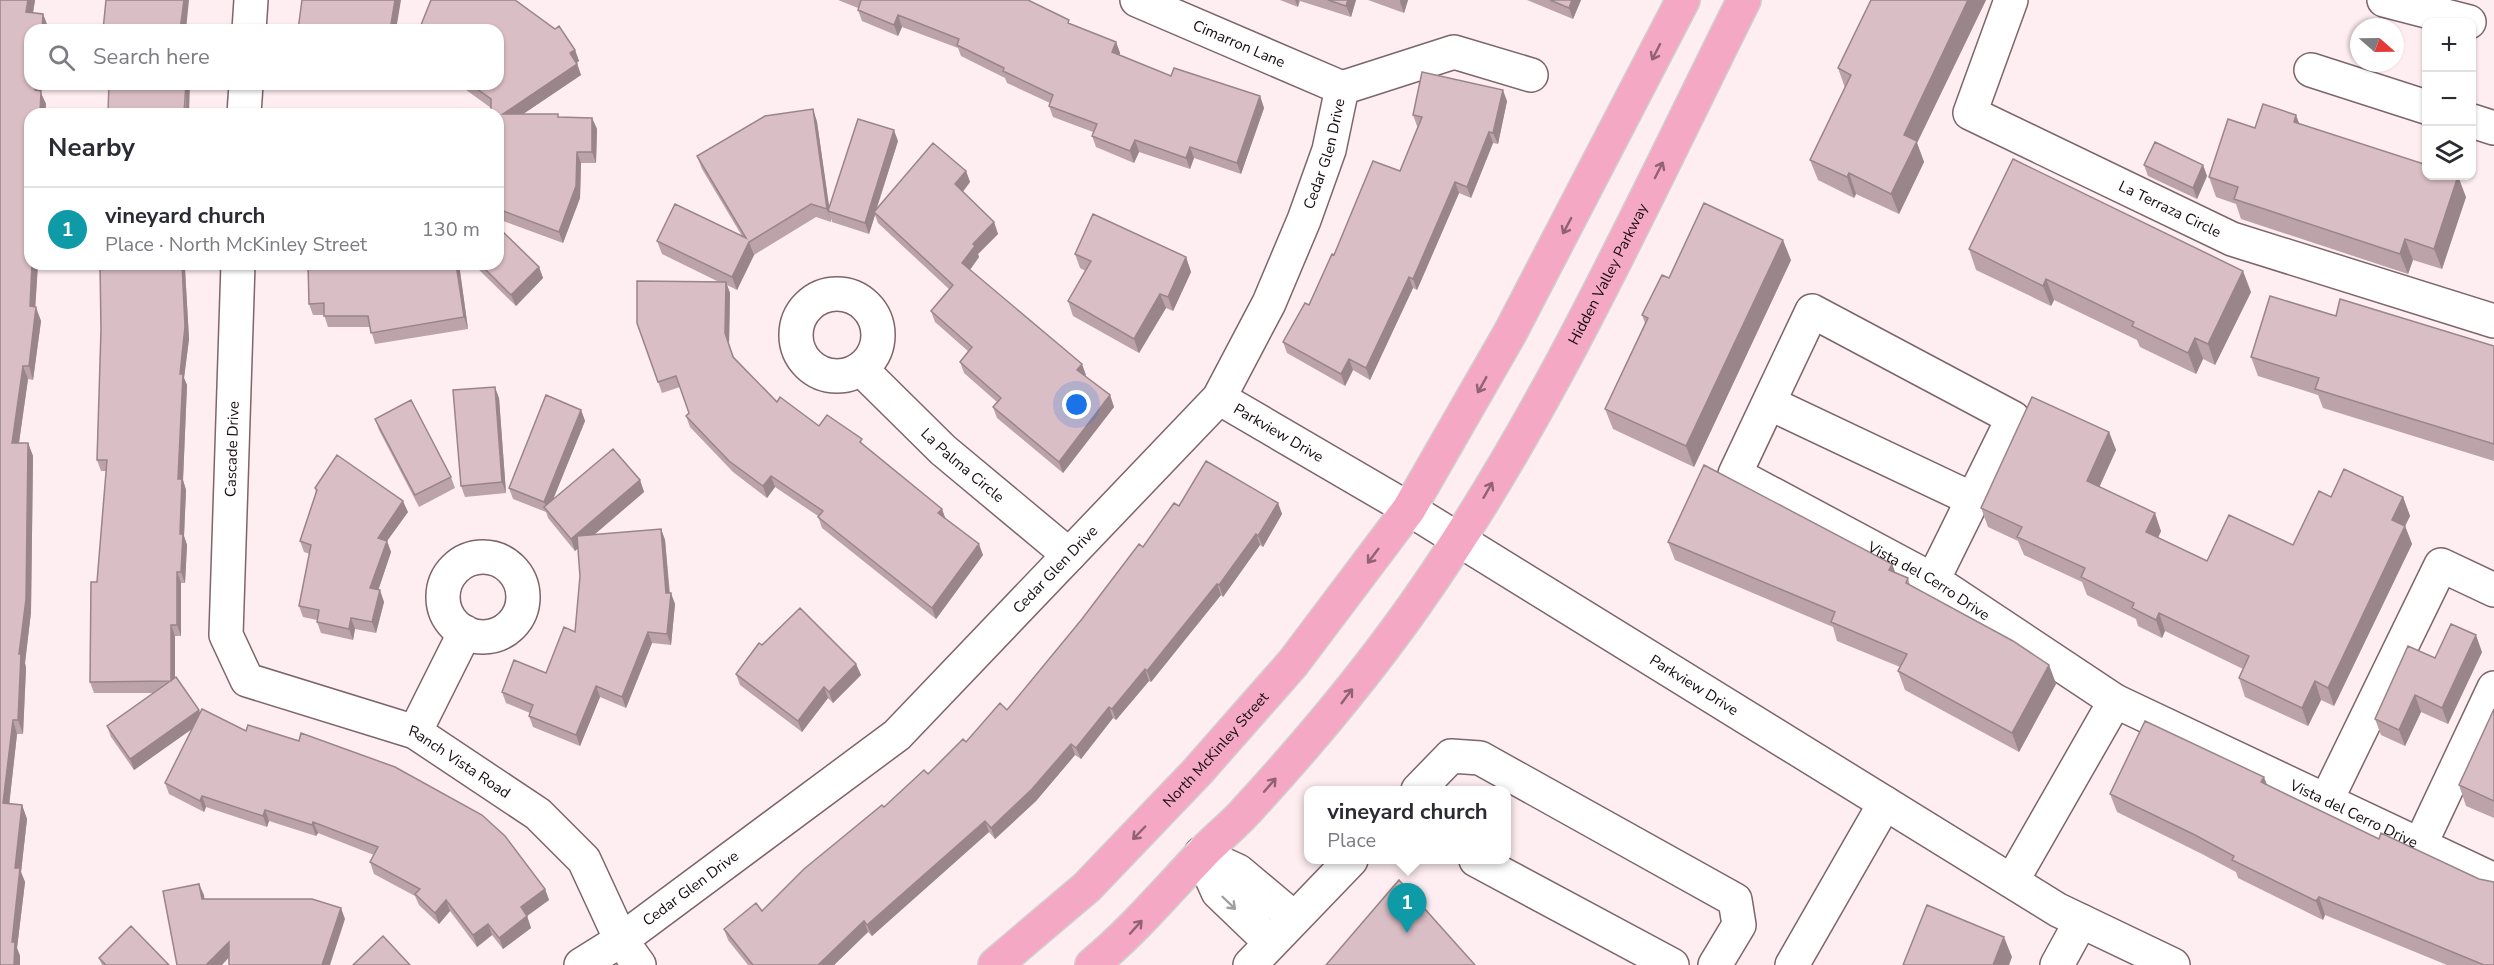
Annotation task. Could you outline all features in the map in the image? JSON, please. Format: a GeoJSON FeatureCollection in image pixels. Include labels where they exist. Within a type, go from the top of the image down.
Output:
{"type":"FeatureCollection","features":[{"type":"Feature","properties":{"kind":"main road"},"geometry":{"type":"LineString","coordinates":[[1409,509],[1510,333],[1683,0]]}},
{"type":"Feature","properties":{"kind":"main road","name":"Hidden Valley Parkway"},"geometry":{"type":"LineString","coordinates":[[1458,540],[1596,297],[1744,0]]}},
{"type":"Feature","properties":{"kind":"main road","name":"North McKinley Street"},"geometry":{"type":"LineString","coordinates":[[995,965],[1087,887],[1198,771],[1293,663],[1409,509]]}},
{"type":"Feature","properties":{"kind":"main road"},"geometry":{"type":"LineString","coordinates":[[1092,965],[1129,934],[1202,854],[1244,814],[1342,703],[1415,605],[1458,540]]}},
{"type":"Feature","properties":{"kind":"street"},"geometry":{"type":"LineString","coordinates":[[249,24],[251,0]]}},
{"type":"Feature","properties":{"kind":"street","name":"Cimarron Lane"},"geometry":{"type":"LineString","coordinates":[[1137,0],[1342,88]]}},
{"type":"Feature","properties":{"kind":"street","name":"La Terraza Circle"},"geometry":{"type":"LineString","coordinates":[[2011,0],[1970,113],[2232,239],[2494,321]]}},
{"type":"Feature","properties":{"kind":"street"},"geometry":{"type":"LineString","coordinates":[[2384,0],[2451,18]]}},
{"type":"Feature","properties":{"kind":"street"},"geometry":{"type":"LineString","coordinates":[[2476,24],[2494,29]]}},
{"type":"Feature","properties":{"kind":"street"},"geometry":{"type":"LineString","coordinates":[[1342,88],[1454,52],[1531,75]]}},
{"type":"Feature","properties":{"kind":"street"},"geometry":{"type":"LineString","coordinates":[[2311,70],[2422,105]]}},
{"type":"Feature","properties":{"kind":"street","name":"Cedar Glen Drive"},"geometry":{"type":"LineString","coordinates":[[580,965],[630,952],[897,735],[1219,398],[1269,303],[1304,220],[1329,150],[1342,88]]}},
{"type":"Feature","properties":{"kind":"street"},"geometry":{"type":"LineString","coordinates":[[244,108],[246,90]]}},
{"type":"Feature","properties":{"kind":"street"},"geometry":{"type":"LineString","coordinates":[[2476,122],[2494,128]]}},
{"type":"Feature","properties":{"kind":"street","name":"Cascade Drive"},"geometry":{"type":"LineString","coordinates":[[226,635],[238,270]]}},
{"type":"Feature","properties":{"kind":"street"},"geometry":{"type":"LineString","coordinates":[[1933,580],[2013,418],[1812,311],[1769,403],[1972,499]]}},
{"type":"Feature","properties":{"kind":"street","name":"La Palma Circle"},"geometry":{"type":"LineString","coordinates":[[861,369],[943,450],[1069,555]]}},
{"type":"Feature","properties":{"kind":"street","name":"Parkview Drive"},"geometry":{"type":"LineString","coordinates":[[1219,398],[1409,509],[2012,881],[2081,921],[2173,965]]}},
{"type":"Feature","properties":{"kind":"street","name":"Vista del Cerro Drive"},"geometry":{"type":"LineString","coordinates":[[1769,403],[1735,474],[1933,580],[2115,701],[2494,880]]}},
{"type":"Feature","properties":{"kind":"street"},"geometry":{"type":"LineString","coordinates":[[2326,801],[2441,565],[2494,590]]}},
{"type":"Feature","properties":{"kind":"street"},"geometry":{"type":"LineString","coordinates":[[415,732],[465,632]]}},
{"type":"Feature","properties":{"kind":"street","name":"Ranch Vista Road"},"geometry":{"type":"LineString","coordinates":[[226,635],[247,680],[415,732],[538,814],[584,860],[630,952]]}},
{"type":"Feature","properties":{"kind":"street"},"geometry":{"type":"LineString","coordinates":[[2420,845],[2494,688]]}},
{"type":"Feature","properties":{"kind":"street"},"geometry":{"type":"LineString","coordinates":[[2012,881],[2115,701]]}},
{"type":"Feature","properties":{"kind":"street"},"geometry":{"type":"LineString","coordinates":[[1422,786],[1451,756],[1480,758],[1735,900],[1739,925],[1715,965]]}},
{"type":"Feature","properties":{"kind":"street"},"geometry":{"type":"LineString","coordinates":[[1792,965],[1885,803]]}},
{"type":"Feature","properties":{"kind":"street"},"geometry":{"type":"LineString","coordinates":[[1202,854],[1238,871],[1294,918]]}},
{"type":"Feature","properties":{"kind":"street"},"geometry":{"type":"LineString","coordinates":[[1202,854],[1218,892],[1260,954],[1346,864]]}},
{"type":"Feature","properties":{"kind":"street"},"geometry":{"type":"LineString","coordinates":[[1483,864],[1672,965]]}},
{"type":"Feature","properties":{"kind":"street"},"geometry":{"type":"LineString","coordinates":[[2057,965],[2081,921]]}},
{"type":"Feature","properties":{"kind":"building"},"geometry":{"type":"Polygon","coordinates":[[[0,0],[28,0],[26,12],[43,14],[42,24],[24,24],[24,90],[41,91],[40,108],[24,108],[24,270],[32,270],[30,306],[36,307],[29,366],[23,366],[12,443],[28,443],[26,599],[19,654],[21,654],[18,720],[13,720],[3,803],[22,805],[15,868],[20,868],[12,942],[15,942],[14,965],[0,965],[0,0]]]}},
{"type":"Feature","properties":{"kind":"building"},"geometry":{"type":"Polygon","coordinates":[[[106,0],[184,0],[181,24],[104,24],[106,0]]]}},
{"type":"Feature","properties":{"kind":"building"},"geometry":{"type":"Polygon","coordinates":[[[302,0],[395,0],[391,24],[299,24],[302,0]]]}},
{"type":"Feature","properties":{"kind":"building"},"geometry":{"type":"Polygon","coordinates":[[[431,0],[515,0],[555,29],[559,26],[575,50],[570,53],[577,64],[504,113],[504,108],[491,108],[491,99],[478,90],[504,90],[504,24],[421,24],[431,0]]]}},
{"type":"Feature","properties":{"kind":"building"},"geometry":{"type":"Polygon","coordinates":[[[861,0],[1028,0],[1069,20],[1068,23],[1116,42],[1112,52],[1171,76],[1174,68],[1260,96],[1237,163],[1190,147],[1186,158],[1135,140],[1130,151],[1092,136],[1097,124],[1049,106],[1053,95],[1003,71],[1004,68],[957,45],[959,39],[898,15],[894,25],[858,10],[861,0]]]}},
{"type":"Feature","properties":{"kind":"building"},"geometry":{"type":"Polygon","coordinates":[[[1328,0],[1348,0],[1346,6],[1328,0]]]}},
{"type":"Feature","properties":{"kind":"building"},"geometry":{"type":"Polygon","coordinates":[[[1550,0],[1572,0],[1569,8],[1550,0]]]}},
{"type":"Feature","properties":{"kind":"building"},"geometry":{"type":"Polygon","coordinates":[[[1871,0],[1968,0],[1904,135],[1917,141],[1891,194],[1849,173],[1847,177],[1810,160],[1851,75],[1838,68],[1871,0]]]}},
{"type":"Feature","properties":{"kind":"building"},"geometry":{"type":"Polygon","coordinates":[[[1422,72],[1503,90],[1493,133],[1489,132],[1467,187],[1455,182],[1413,279],[1409,277],[1366,368],[1349,359],[1341,374],[1283,342],[1305,303],[1309,305],[1332,254],[1334,255],[1373,161],[1400,171],[1422,117],[1413,115],[1422,72]]]}},
{"type":"Feature","properties":{"kind":"building"},"geometry":{"type":"Polygon","coordinates":[[[109,90],[186,90],[184,108],[108,108],[109,90]]]}},
{"type":"Feature","properties":{"kind":"building"},"geometry":{"type":"Polygon","coordinates":[[[2263,104],[2296,115],[2294,122],[2422,163],[2422,180],[2457,180],[2434,249],[2405,239],[2400,254],[2234,199],[2238,187],[2209,177],[2228,119],[2255,128],[2263,104]]]}},
{"type":"Feature","properties":{"kind":"building"},"geometry":{"type":"Polygon","coordinates":[[[813,109],[827,209],[811,204],[749,242],[732,277],[657,241],[675,204],[746,238],[697,156],[765,116],[813,109]]]}},
{"type":"Feature","properties":{"kind":"building"},"geometry":{"type":"Polygon","coordinates":[[[504,114],[558,114],[558,117],[592,118],[592,152],[577,152],[576,186],[559,232],[504,211],[504,114]]]}},
{"type":"Feature","properties":{"kind":"building"},"geometry":{"type":"Polygon","coordinates":[[[858,119],[894,130],[865,223],[828,211],[858,119]]]}},
{"type":"Feature","properties":{"kind":"building"},"geometry":{"type":"Polygon","coordinates":[[[2155,142],[2203,165],[2193,188],[2144,165],[2155,142]]]}},
{"type":"Feature","properties":{"kind":"building"},"geometry":{"type":"Polygon","coordinates":[[[933,143],[966,171],[955,184],[994,222],[973,244],[975,246],[962,263],[1082,364],[1077,370],[1110,395],[1059,462],[993,407],[1001,398],[960,362],[972,347],[931,311],[953,285],[874,212],[933,143]]]}},
{"type":"Feature","properties":{"kind":"building"},"geometry":{"type":"Polygon","coordinates":[[[2013,159],[2243,271],[2208,344],[2195,338],[2188,353],[2132,326],[2134,322],[2046,279],[2043,286],[1969,249],[2013,159]]]}},
{"type":"Feature","properties":{"kind":"building"},"geometry":{"type":"Polygon","coordinates":[[[1704,203],[1783,240],[1686,446],[1605,409],[1648,318],[1642,315],[1662,275],[1669,278],[1704,203]]]}},
{"type":"Feature","properties":{"kind":"building"},"geometry":{"type":"Polygon","coordinates":[[[1093,214],[1186,257],[1168,297],[1160,294],[1134,339],[1068,301],[1091,261],[1075,254],[1093,214]]]}},
{"type":"Feature","properties":{"kind":"building"},"geometry":{"type":"Polygon","coordinates":[[[504,233],[539,267],[511,295],[486,270],[504,270],[504,233]]]}},
{"type":"Feature","properties":{"kind":"building"},"geometry":{"type":"Polygon","coordinates":[[[100,270],[182,270],[185,327],[180,374],[183,374],[178,479],[182,479],[180,534],[183,534],[181,572],[177,572],[177,625],[171,625],[171,681],[90,682],[91,582],[97,582],[107,460],[97,460],[101,330],[100,270]]]}},
{"type":"Feature","properties":{"kind":"building"},"geometry":{"type":"Polygon","coordinates":[[[308,270],[457,270],[464,317],[371,333],[368,316],[324,316],[324,303],[309,304],[308,270]]]}},
{"type":"Feature","properties":{"kind":"building"},"geometry":{"type":"Polygon","coordinates":[[[637,281],[726,282],[725,333],[733,357],[777,402],[780,397],[819,426],[827,415],[862,439],[860,442],[942,509],[938,513],[979,544],[932,608],[818,517],[823,511],[771,476],[763,486],[729,461],[686,416],[689,413],[676,376],[658,382],[637,323],[637,281]]]}},
{"type":"Feature","properties":{"kind":"building"},"geometry":{"type":"Polygon","coordinates":[[[2270,296],[2336,316],[2340,299],[2494,346],[2494,444],[2315,389],[2319,378],[2251,357],[2270,296]]]}},
{"type":"Feature","properties":{"kind":"building"},"geometry":{"type":"Polygon","coordinates":[[[495,387],[502,482],[461,486],[453,390],[495,387]]]}},
{"type":"Feature","properties":{"kind":"building"},"geometry":{"type":"Polygon","coordinates":[[[546,395],[581,410],[544,502],[509,488],[546,395]]]}},
{"type":"Feature","properties":{"kind":"building"},"geometry":{"type":"Polygon","coordinates":[[[2032,397],[2109,432],[2087,481],[2155,513],[2146,532],[2207,561],[2229,515],[2293,545],[2319,491],[2331,497],[2344,469],[2403,497],[2392,520],[2405,526],[2328,688],[2315,681],[2302,708],[2239,678],[2249,656],[2159,613],[2156,620],[2132,608],[2134,603],[2081,577],[2085,568],[2017,537],[2022,527],[1981,508],[2032,397]]]}},
{"type":"Feature","properties":{"kind":"building"},"geometry":{"type":"Polygon","coordinates":[[[411,400],[451,477],[415,495],[375,419],[411,400]]]}},
{"type":"Feature","properties":{"kind":"building"},"geometry":{"type":"Polygon","coordinates":[[[613,449],[640,480],[571,539],[544,507],[613,449]]]}},
{"type":"Feature","properties":{"kind":"building"},"geometry":{"type":"Polygon","coordinates":[[[337,455],[403,501],[378,538],[387,541],[370,588],[380,590],[372,622],[351,618],[349,629],[317,622],[319,610],[299,606],[311,545],[300,541],[317,490],[315,488],[337,455]]]}},
{"type":"Feature","properties":{"kind":"building"},"geometry":{"type":"Polygon","coordinates":[[[1206,461],[1278,503],[1258,536],[1256,534],[1219,585],[1217,584],[1147,671],[1145,669],[1112,709],[1109,707],[1076,748],[1071,744],[1032,789],[991,828],[985,821],[867,925],[864,921],[818,965],[753,965],[724,929],[756,903],[762,911],[804,869],[882,805],[884,807],[924,770],[928,774],[963,739],[966,742],[1000,703],[1007,710],[1082,619],[1139,544],[1143,547],[1174,503],[1179,506],[1206,461]]]}},
{"type":"Feature","properties":{"kind":"building"},"geometry":{"type":"Polygon","coordinates":[[[1704,465],[1892,564],[1889,570],[1908,578],[1906,583],[2013,641],[2049,665],[2012,733],[1898,671],[1907,654],[1831,622],[1835,612],[1668,542],[1704,465]]]}},
{"type":"Feature","properties":{"kind":"building"},"geometry":{"type":"Polygon","coordinates":[[[661,529],[666,593],[671,593],[667,634],[648,632],[622,697],[596,686],[576,735],[529,716],[533,705],[502,692],[514,660],[546,673],[564,627],[575,632],[580,576],[577,536],[661,529]]]}},
{"type":"Feature","properties":{"kind":"building"},"geometry":{"type":"Polygon","coordinates":[[[800,608],[856,664],[829,692],[824,687],[798,721],[736,674],[759,643],[762,645],[800,608]]]}},
{"type":"Feature","properties":{"kind":"building"},"geometry":{"type":"Polygon","coordinates":[[[2451,624],[2476,635],[2442,708],[2415,695],[2399,730],[2375,719],[2408,646],[2435,658],[2451,624]]]}},
{"type":"Feature","properties":{"kind":"building"},"geometry":{"type":"Polygon","coordinates":[[[176,677],[199,710],[130,759],[107,726],[176,677]]]}},
{"type":"Feature","properties":{"kind":"building"},"geometry":{"type":"Polygon","coordinates":[[[202,709],[246,731],[248,725],[299,741],[301,733],[395,767],[482,815],[505,836],[545,889],[521,907],[527,916],[499,938],[488,924],[473,935],[446,900],[435,913],[415,894],[420,889],[370,862],[378,847],[313,822],[312,825],[265,810],[263,816],[202,796],[200,801],[165,783],[202,709]]]}},
{"type":"Feature","properties":{"kind":"building"},"geometry":{"type":"Polygon","coordinates":[[[2494,709],[2494,801],[2459,785],[2494,709]]]}},
{"type":"Feature","properties":{"kind":"building"},"geometry":{"type":"Polygon","coordinates":[[[2145,721],[2264,777],[2261,782],[2379,839],[2381,833],[2479,879],[2494,882],[2494,965],[2484,965],[2319,897],[2316,901],[2232,860],[2234,856],[2195,835],[2110,794],[2145,721]]]}},
{"type":"Feature","properties":{"kind":"building"},"geometry":{"type":"Polygon","coordinates":[[[1399,880],[1475,965],[1326,965],[1399,880]]]}},
{"type":"Feature","properties":{"kind":"building"},"geometry":{"type":"Polygon","coordinates":[[[199,884],[202,899],[312,899],[341,908],[322,965],[229,965],[229,942],[206,965],[177,965],[163,891],[199,884]]]}},
{"type":"Feature","properties":{"kind":"building"},"geometry":{"type":"Polygon","coordinates":[[[1927,905],[2004,937],[1993,965],[1903,965],[1927,905]]]}},
{"type":"Feature","properties":{"kind":"building"},"geometry":{"type":"Polygon","coordinates":[[[131,926],[169,965],[106,965],[99,958],[131,926]]]}},
{"type":"Feature","properties":{"kind":"building"},"geometry":{"type":"Polygon","coordinates":[[[383,936],[410,965],[353,965],[383,936]]]}},
{"type":"Feature","properties":{"kind":"place","name":"vineyard church"},"geometry":{"type":"Point","coordinates":[1407,933]}}]}
